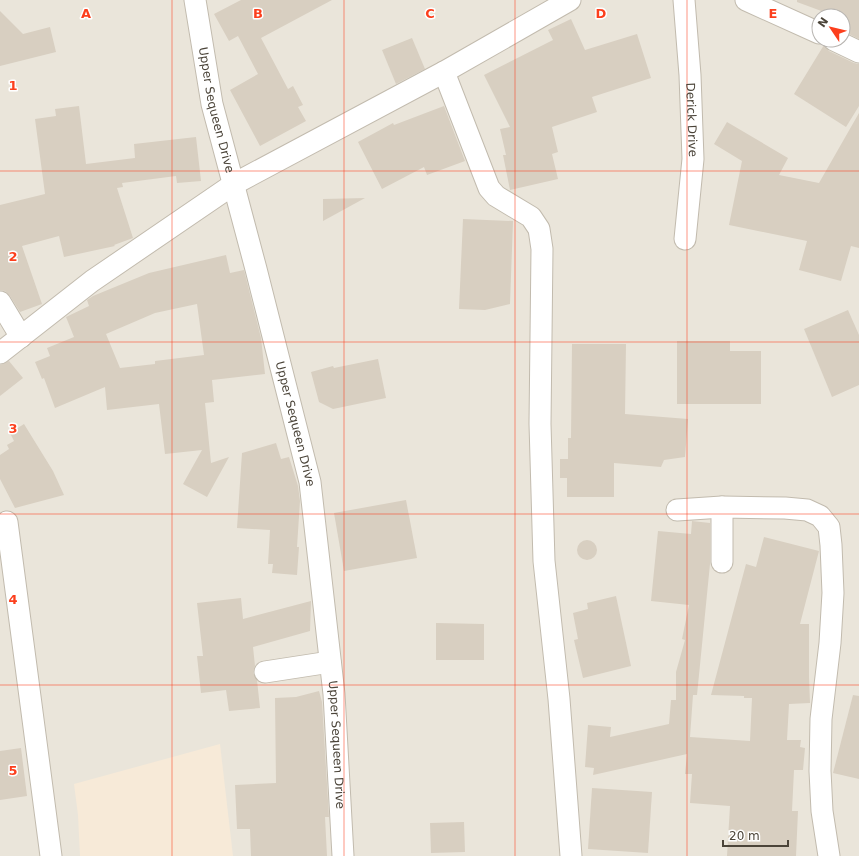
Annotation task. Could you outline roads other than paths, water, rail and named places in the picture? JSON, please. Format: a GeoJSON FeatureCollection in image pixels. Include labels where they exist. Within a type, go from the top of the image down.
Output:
{"type":"FeatureCollection","features":[{"type":"Feature","properties":{"kind":"street","name":"Upper Sequeen Drive"},"geometry":{"type":"LineString","coordinates":[[195,0],[212,104],[234,184],[310,482],[334,694],[343,856]]}},
{"type":"Feature","properties":{"kind":"street"},"geometry":{"type":"LineString","coordinates":[[0,353],[92,281],[234,184],[444,72],[570,0]]}},
{"type":"Feature","properties":{"kind":"street","name":"Derick Drive"},"geometry":{"type":"LineString","coordinates":[[684,0],[690,74],[693,160],[686,240]]}},
{"type":"Feature","properties":{"kind":"street"},"geometry":{"type":"LineString","coordinates":[[746,0],[811,29]]}},
{"type":"Feature","properties":{"kind":"street"},"geometry":{"type":"LineString","coordinates":[[444,72],[489,188],[496,196],[531,217],[539,229],[542,249],[540,424],[544,561],[560,699],[571,856]]}},
{"type":"Feature","properties":{"kind":"street"},"geometry":{"type":"LineString","coordinates":[[0,302],[21,337]]}},
{"type":"Feature","properties":{"kind":"street"},"geometry":{"type":"LineString","coordinates":[[722,507],[722,562]]}},
{"type":"Feature","properties":{"kind":"street"},"geometry":{"type":"LineString","coordinates":[[678,510],[722,507],[785,508],[807,510],[820,516],[829,527],[832,545],[833,593],[830,643],[821,719],[820,771],[822,811],[829,856]]}},
{"type":"Feature","properties":{"kind":"street"},"geometry":{"type":"LineString","coordinates":[[7,522],[50,856]]}},
{"type":"Feature","properties":{"kind":"street"},"geometry":{"type":"LineString","coordinates":[[265,672],[330,662]]}}]}
